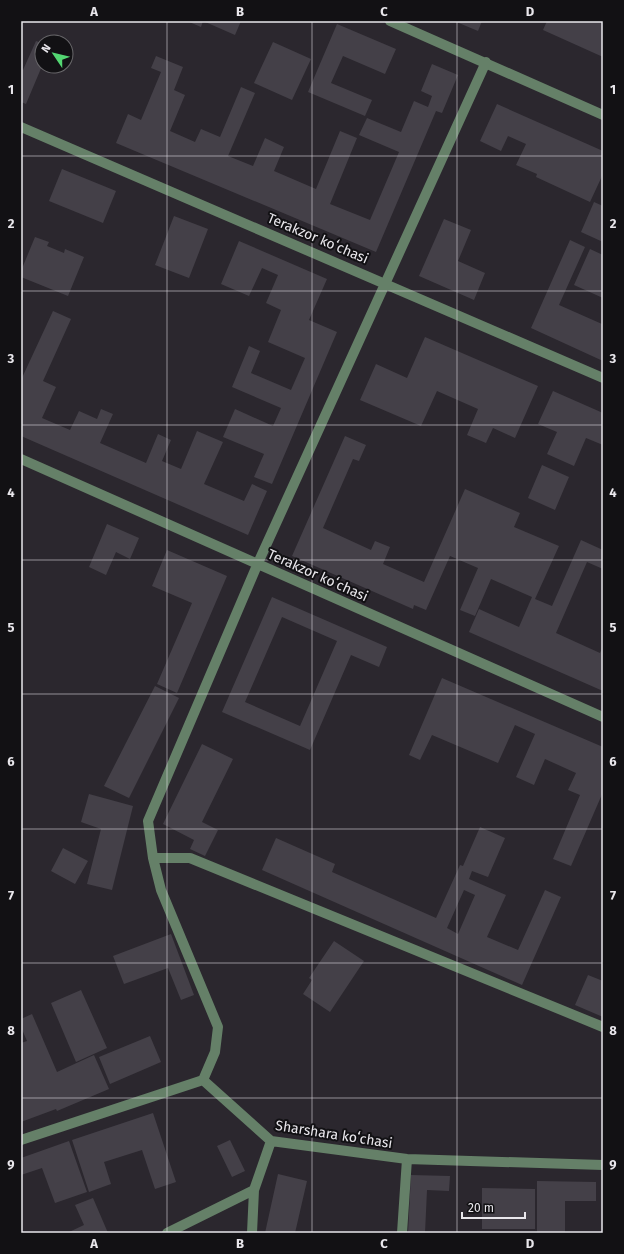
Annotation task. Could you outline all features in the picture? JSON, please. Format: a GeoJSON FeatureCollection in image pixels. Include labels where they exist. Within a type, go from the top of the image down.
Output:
{"type":"FeatureCollection","features":[{"type":"Feature","properties":{"kind":"street"},"geometry":{"type":"LineString","coordinates":[[390,21],[486,62],[603,116]]}},
{"type":"Feature","properties":{"kind":"street"},"geometry":{"type":"LineString","coordinates":[[21,1140],[203,1080],[215,1052],[218,1027],[161,890],[152,858],[148,821],[258,563],[486,62]]}},
{"type":"Feature","properties":{"kind":"street","name":"Terakzor koʻchasi"},"geometry":{"type":"LineString","coordinates":[[21,127],[385,282],[603,378]]}},
{"type":"Feature","properties":{"kind":"street","name":"Terakzor koʻchasi"},"geometry":{"type":"LineString","coordinates":[[21,459],[603,717]]}},
{"type":"Feature","properties":{"kind":"street"},"geometry":{"type":"LineString","coordinates":[[152,858],[190,858],[603,1027]]}},
{"type":"Feature","properties":{"kind":"street","name":"Sharshara koʻchasi"},"geometry":{"type":"LineString","coordinates":[[203,1080],[271,1141],[407,1159],[603,1165]]}},
{"type":"Feature","properties":{"kind":"street"},"geometry":{"type":"LineString","coordinates":[[252,1233],[254,1190],[271,1141]]}},
{"type":"Feature","properties":{"kind":"street"},"geometry":{"type":"LineString","coordinates":[[402,1233],[407,1159]]}},
{"type":"Feature","properties":{"kind":"street"},"geometry":{"type":"LineString","coordinates":[[167,1233],[254,1190]]}},
{"type":"Feature","properties":{"kind":"building"},"geometry":{"type":"Polygon","coordinates":[[[187,21],[203,21],[201,27],[187,21]]]}},
{"type":"Feature","properties":{"kind":"building"},"geometry":{"type":"Polygon","coordinates":[[[203,21],[241,21],[235,35],[203,21]]]}},
{"type":"Feature","properties":{"kind":"building"},"geometry":{"type":"Polygon","coordinates":[[[454,21],[482,21],[478,31],[454,21]]]}},
{"type":"Feature","properties":{"kind":"building"},"geometry":{"type":"Polygon","coordinates":[[[547,21],[603,21],[603,57],[543,30],[547,21]]]}},
{"type":"Feature","properties":{"kind":"building"},"geometry":{"type":"Polygon","coordinates":[[[337,24],[396,49],[385,74],[343,56],[331,83],[372,100],[365,116],[308,92],[337,24]]]}},
{"type":"Feature","properties":{"kind":"building"},"geometry":{"type":"Polygon","coordinates":[[[273,42],[311,59],[292,100],[254,83],[273,42]]]}},
{"type":"Feature","properties":{"kind":"building"},"geometry":{"type":"Polygon","coordinates":[[[34,45],[34,74],[39,74],[26,104],[21,102],[21,69],[23,70],[34,45]]]}},
{"type":"Feature","properties":{"kind":"building"},"geometry":{"type":"Polygon","coordinates":[[[156,56],[183,67],[174,90],[185,95],[170,131],[195,142],[201,129],[220,137],[241,87],[255,93],[228,156],[253,166],[265,138],[284,147],[274,171],[316,189],[340,131],[357,138],[330,204],[370,220],[399,152],[359,135],[367,118],[401,132],[414,101],[428,107],[432,96],[421,91],[432,64],[458,75],[442,113],[436,111],[376,252],[116,143],[128,114],[141,120],[161,72],[151,68],[156,56]]]}},
{"type":"Feature","properties":{"kind":"building"},"geometry":{"type":"Polygon","coordinates":[[[497,104],[603,151],[603,174],[590,202],[536,177],[537,174],[516,165],[526,144],[508,136],[501,151],[480,141],[497,104]]]}},
{"type":"Feature","properties":{"kind":"building"},"geometry":{"type":"Polygon","coordinates":[[[62,169],[116,191],[103,223],[49,201],[62,169]]]}},
{"type":"Feature","properties":{"kind":"building"},"geometry":{"type":"Polygon","coordinates":[[[594,202],[603,206],[603,242],[581,232],[594,202]]]}},
{"type":"Feature","properties":{"kind":"building"},"geometry":{"type":"Polygon","coordinates":[[[174,216],[208,229],[189,278],[155,265],[174,216]]]}},
{"type":"Feature","properties":{"kind":"building"},"geometry":{"type":"Polygon","coordinates":[[[444,219],[471,230],[458,261],[485,273],[474,300],[419,276],[444,219]]]}},
{"type":"Feature","properties":{"kind":"building"},"geometry":{"type":"Polygon","coordinates":[[[35,237],[49,242],[47,246],[64,253],[65,249],[84,257],[68,296],[21,277],[21,271],[35,237]]]}},
{"type":"Feature","properties":{"kind":"building"},"geometry":{"type":"Polygon","coordinates":[[[570,240],[585,247],[559,305],[602,324],[603,321],[603,361],[531,328],[570,240]]]}},
{"type":"Feature","properties":{"kind":"building"},"geometry":{"type":"Polygon","coordinates":[[[239,241],[327,279],[309,320],[337,332],[272,484],[254,477],[264,454],[223,437],[235,409],[273,426],[281,408],[232,387],[249,346],[260,351],[251,373],[291,390],[305,358],[268,342],[281,310],[266,303],[278,275],[262,268],[249,296],[221,284],[239,241]]]}},
{"type":"Feature","properties":{"kind":"building"},"geometry":{"type":"Polygon","coordinates":[[[590,249],[603,255],[603,298],[574,285],[590,249]]]}},
{"type":"Feature","properties":{"kind":"building"},"geometry":{"type":"Polygon","coordinates":[[[53,311],[71,319],[43,381],[56,387],[42,418],[70,430],[79,411],[97,419],[101,409],[113,414],[100,443],[146,463],[158,434],[171,440],[162,461],[181,469],[197,431],[223,442],[204,484],[244,501],[252,484],[267,491],[248,535],[21,436],[21,380],[53,311]]]}},
{"type":"Feature","properties":{"kind":"building"},"geometry":{"type":"Polygon","coordinates":[[[425,337],[538,386],[515,438],[493,428],[486,443],[467,435],[478,409],[437,391],[421,426],[360,400],[376,364],[407,378],[425,337]]]}},
{"type":"Feature","properties":{"kind":"building"},"geometry":{"type":"Polygon","coordinates":[[[553,391],[603,413],[603,445],[586,438],[574,466],[547,454],[557,432],[538,424],[553,391]]]}},
{"type":"Feature","properties":{"kind":"building"},"geometry":{"type":"Polygon","coordinates":[[[345,436],[366,445],[359,461],[353,459],[323,528],[371,550],[375,541],[390,547],[383,564],[424,582],[465,489],[520,513],[514,527],[559,546],[535,599],[552,606],[581,540],[603,550],[603,569],[587,562],[556,633],[600,653],[603,646],[603,691],[469,632],[479,609],[519,627],[532,597],[491,579],[475,616],[460,610],[478,568],[450,556],[426,610],[414,605],[413,609],[292,556],[345,436]]]}},
{"type":"Feature","properties":{"kind":"building"},"geometry":{"type":"Polygon","coordinates":[[[542,465],[569,477],[555,510],[528,498],[542,465]]]}},
{"type":"Feature","properties":{"kind":"building"},"geometry":{"type":"Polygon","coordinates":[[[107,524],[139,538],[130,559],[116,552],[106,575],[89,567],[107,524]]]}},
{"type":"Feature","properties":{"kind":"building"},"geometry":{"type":"Polygon","coordinates":[[[167,550],[227,576],[177,693],[157,684],[192,603],[152,586],[167,550]]]}},
{"type":"Feature","properties":{"kind":"building"},"geometry":{"type":"Polygon","coordinates":[[[272,597],[387,647],[379,667],[351,655],[310,750],[222,712],[272,597]],[[282,617],[245,702],[300,726],[337,641],[282,617]]]}},
{"type":"Feature","properties":{"kind":"building"},"geometry":{"type":"Polygon","coordinates":[[[442,678],[603,747],[603,792],[571,866],[553,859],[580,795],[568,790],[576,773],[545,759],[534,785],[516,777],[535,734],[515,725],[498,763],[432,735],[420,760],[409,755],[442,678]]]}},
{"type":"Feature","properties":{"kind":"building"},"geometry":{"type":"Polygon","coordinates":[[[155,686],[179,698],[129,798],[104,786],[155,686]]]}},
{"type":"Feature","properties":{"kind":"building"},"geometry":{"type":"Polygon","coordinates":[[[202,744],[233,759],[202,822],[218,830],[205,856],[190,849],[194,840],[163,824],[202,744]]]}},
{"type":"Feature","properties":{"kind":"building"},"geometry":{"type":"Polygon","coordinates":[[[89,794],[133,806],[112,890],[87,884],[101,829],[81,822],[89,794]]]}},
{"type":"Feature","properties":{"kind":"building"},"geometry":{"type":"Polygon","coordinates":[[[480,827],[505,838],[488,877],[472,871],[469,879],[506,895],[487,937],[518,950],[545,890],[561,897],[522,985],[262,870],[276,838],[335,864],[332,872],[436,918],[460,865],[463,866],[480,827]],[[464,890],[447,928],[458,934],[475,895],[464,890]]]}},
{"type":"Feature","properties":{"kind":"building"},"geometry":{"type":"Polygon","coordinates":[[[63,848],[88,861],[75,884],[51,871],[63,848]]]}},
{"type":"Feature","properties":{"kind":"building"},"geometry":{"type":"Polygon","coordinates":[[[171,934],[194,995],[181,1000],[168,968],[124,984],[113,956],[171,934]]]}},
{"type":"Feature","properties":{"kind":"building"},"geometry":{"type":"Polygon","coordinates":[[[334,941],[364,961],[330,1012],[303,994],[312,980],[309,978],[334,941]]]}},
{"type":"Feature","properties":{"kind":"building"},"geometry":{"type":"Polygon","coordinates":[[[588,975],[603,981],[603,1017],[575,1005],[588,975]]]}},
{"type":"Feature","properties":{"kind":"building"},"geometry":{"type":"Polygon","coordinates":[[[81,990],[107,1048],[76,1062],[51,1003],[81,990]]]}},
{"type":"Feature","properties":{"kind":"building"},"geometry":{"type":"Polygon","coordinates":[[[32,1014],[57,1072],[94,1055],[109,1089],[57,1111],[56,1109],[21,1122],[21,1043],[27,1041],[21,1027],[21,1019],[32,1014]]]}},
{"type":"Feature","properties":{"kind":"building"},"geometry":{"type":"Polygon","coordinates":[[[150,1036],[161,1062],[110,1084],[99,1057],[150,1036]]]}},
{"type":"Feature","properties":{"kind":"building"},"geometry":{"type":"Polygon","coordinates":[[[153,1113],[176,1182],[155,1189],[142,1150],[104,1162],[111,1184],[89,1192],[72,1140],[153,1113]]]}},
{"type":"Feature","properties":{"kind":"building"},"geometry":{"type":"Polygon","coordinates":[[[230,1140],[245,1171],[232,1177],[217,1146],[230,1140]]]}},
{"type":"Feature","properties":{"kind":"building"},"geometry":{"type":"Polygon","coordinates":[[[69,1141],[87,1192],[55,1203],[42,1168],[21,1175],[21,1158],[69,1141]]]}},
{"type":"Feature","properties":{"kind":"building"},"geometry":{"type":"Polygon","coordinates":[[[278,1174],[307,1181],[295,1233],[265,1233],[278,1174]]]}},
{"type":"Feature","properties":{"kind":"building"},"geometry":{"type":"Polygon","coordinates":[[[411,1175],[450,1176],[449,1191],[427,1190],[425,1233],[408,1233],[411,1175]]]}},
{"type":"Feature","properties":{"kind":"building"},"geometry":{"type":"Polygon","coordinates":[[[537,1181],[596,1182],[596,1201],[565,1201],[565,1233],[537,1233],[537,1181]]]}},
{"type":"Feature","properties":{"kind":"building"},"geometry":{"type":"Polygon","coordinates":[[[482,1188],[535,1189],[535,1229],[482,1229],[482,1188]]]}},
{"type":"Feature","properties":{"kind":"building"},"geometry":{"type":"Polygon","coordinates":[[[93,1198],[108,1233],[67,1233],[84,1225],[75,1205],[93,1198]]]}}]}
